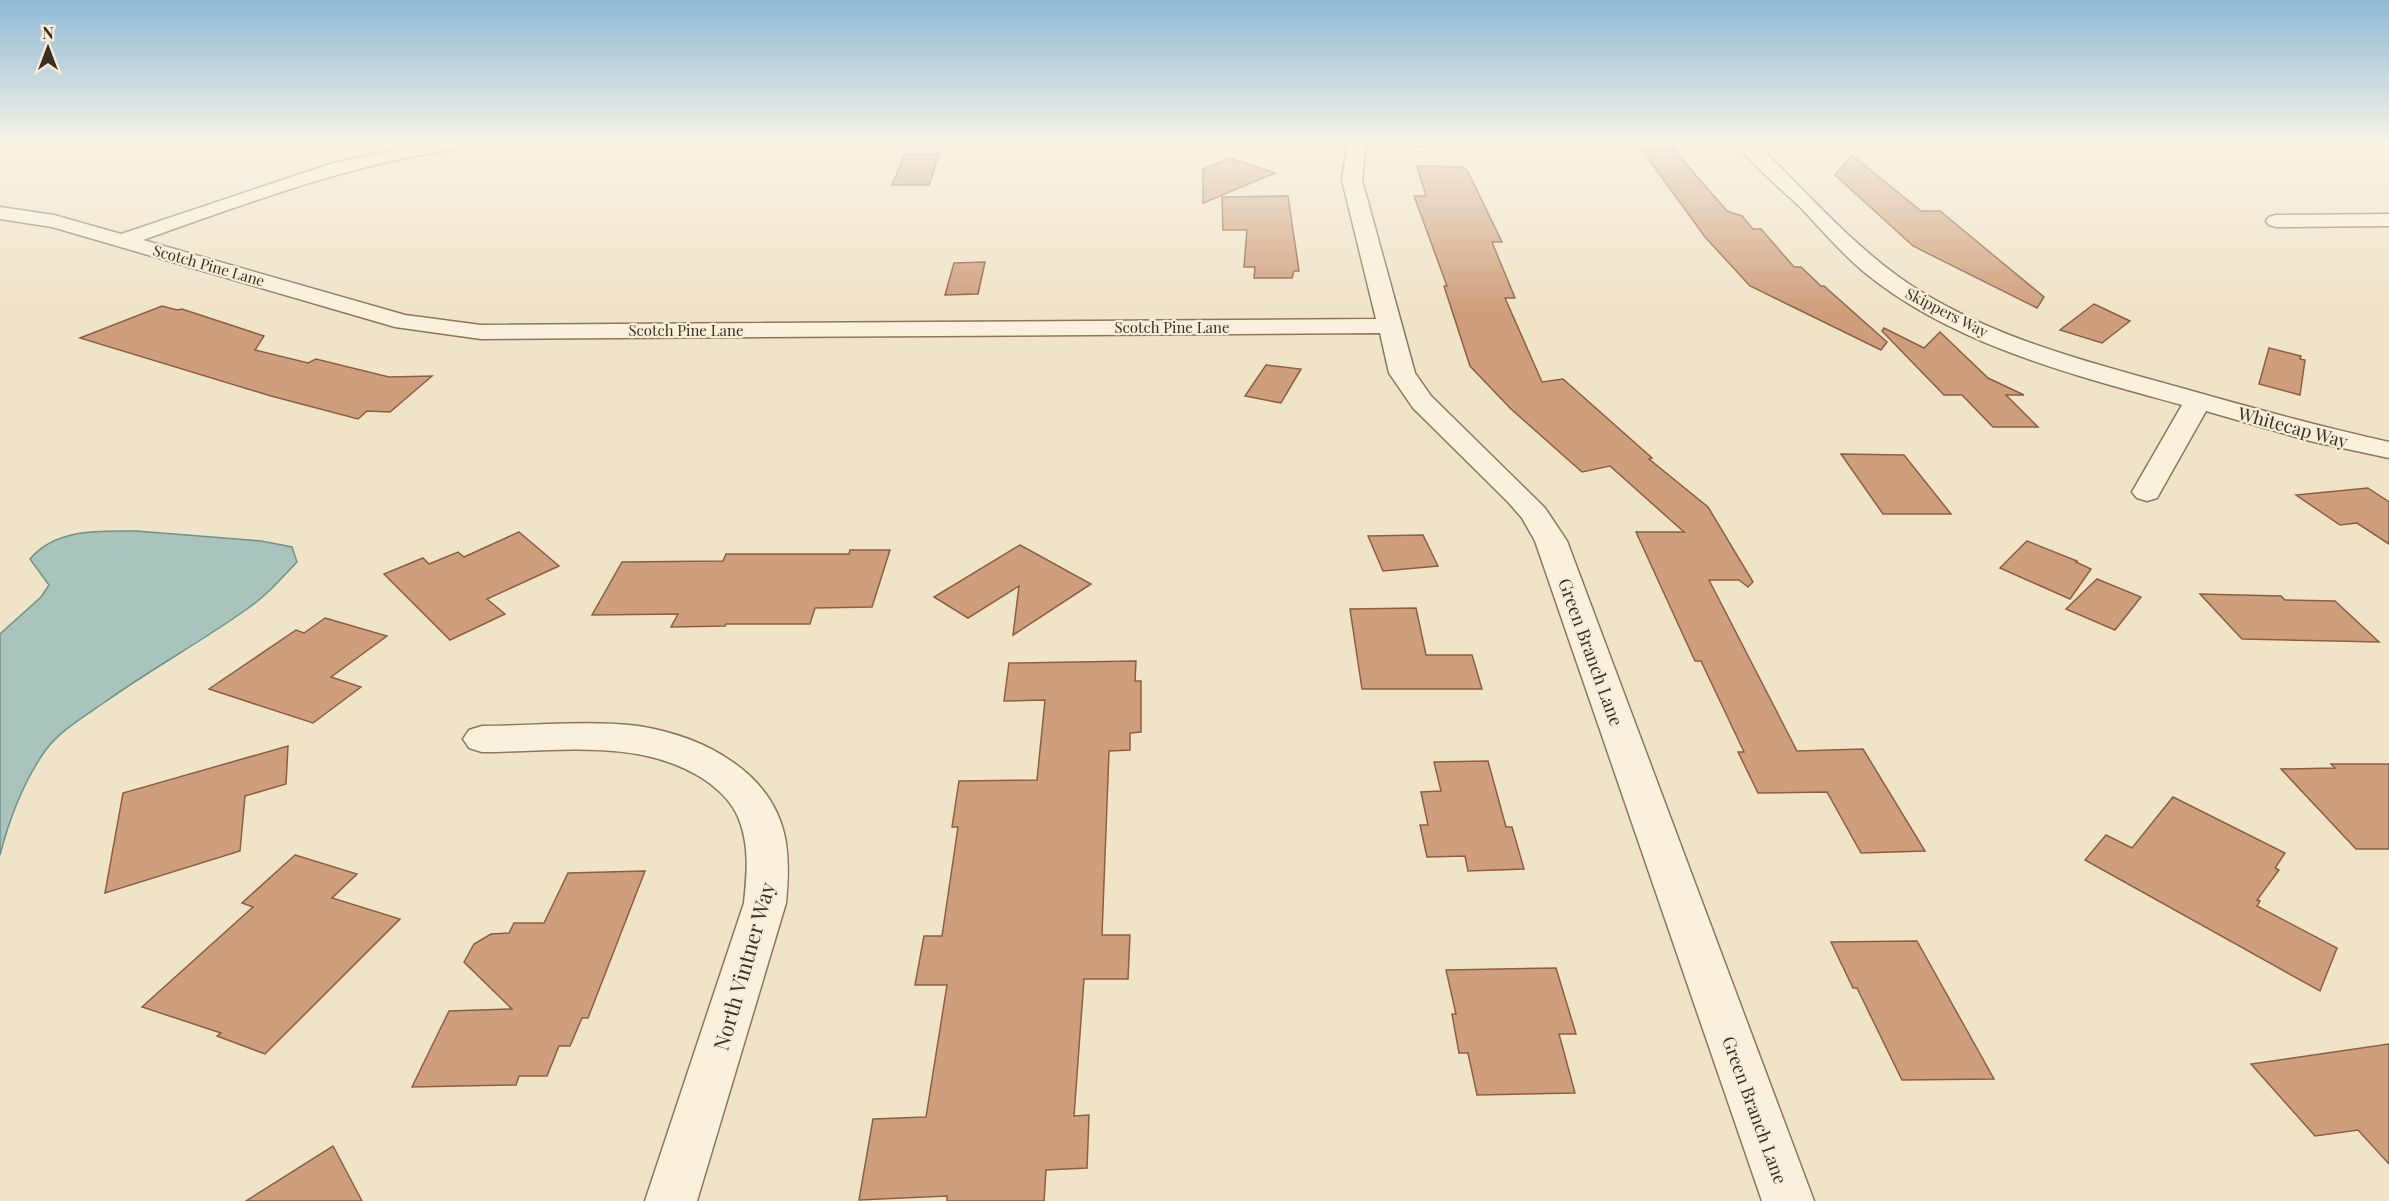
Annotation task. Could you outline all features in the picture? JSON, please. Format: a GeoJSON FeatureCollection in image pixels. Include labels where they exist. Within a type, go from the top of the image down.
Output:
{"type":"FeatureCollection","features":[{"type":"Feature","properties":{"kind":"street"},"geometry":{"type":"LineString","coordinates":[[123,240],[247,198]]}},
{"type":"Feature","properties":{"kind":"street","name":"Green Branch Lane"},"geometry":{"type":"LineString","coordinates":[[1357,198],[1398,364],[1410,387],[1426,407],[1518,496],[1534,514],[1551,541],[1788,1201]]}},
{"type":"Feature","properties":{"kind":"street","name":"Skippers Way"},"geometry":{"type":"LineString","coordinates":[[1801,198],[1865,262],[1912,296],[1960,321],[2010,343],[2071,364],[2198,401]]}},
{"type":"Feature","properties":{"kind":"street","name":"Scotch Pine Lane"},"geometry":{"type":"LineString","coordinates":[[0,213],[54,221],[403,322],[481,332],[1389,326]]}},
{"type":"Feature","properties":{"kind":"street"},"geometry":{"type":"LineString","coordinates":[[2276,220],[2389,220]]}},
{"type":"Feature","properties":{"kind":"street"},"geometry":{"type":"LineString","coordinates":[[2147,492],[2198,401]]}},
{"type":"Feature","properties":{"kind":"street","name":"Whitecap Way"},"geometry":{"type":"LineString","coordinates":[[2198,401],[2320,435],[2389,450]]}},
{"type":"Feature","properties":{"kind":"street","name":"North Vintner Way"},"geometry":{"type":"LineString","coordinates":[[482,739],[615,738],[646,741],[674,748],[706,761],[729,777],[748,799],[762,824],[770,868],[765,903],[671,1201]]}},
{"type":"Feature","properties":{"kind":"water"},"geometry":{"type":"Polygon","coordinates":[[[136,531],[261,541],[292,547],[297,562],[254,604],[122,690],[57,737],[37,763],[24,788],[0,855],[0,634],[41,597],[49,585],[30,559],[52,542],[79,533],[136,531]]]}},
{"type":"Feature","properties":{"kind":"building"},"geometry":{"type":"Polygon","coordinates":[[[1203,198],[1215,198],[1203,203],[1203,198]]]}},
{"type":"Feature","properties":{"kind":"building"},"geometry":{"type":"Polygon","coordinates":[[[1222,198],[1288,198],[1299,271],[1294,271],[1292,278],[1254,278],[1255,267],[1244,267],[1247,230],[1223,230],[1222,198]]]}},
{"type":"Feature","properties":{"kind":"building"},"geometry":{"type":"Polygon","coordinates":[[[1415,198],[1481,198],[1502,242],[1492,242],[1515,298],[1505,298],[1542,382],[1563,379],[1652,458],[1649,459],[1708,507],[1753,582],[1748,587],[1739,580],[1709,580],[1797,751],[1863,749],[1925,851],[1861,853],[1827,792],[1758,793],[1738,752],[1744,752],[1701,661],[1695,661],[1636,532],[1684,532],[1610,466],[1582,472],[1511,409],[1470,366],[1444,286],[1447,286],[1415,198]]]}},
{"type":"Feature","properties":{"kind":"building"},"geometry":{"type":"Polygon","coordinates":[[[1677,198],[1716,198],[1727,211],[1742,216],[1753,229],[1761,229],[1794,267],[1801,267],[1887,342],[1881,350],[1750,286],[1705,237],[1677,198]]]}},
{"type":"Feature","properties":{"kind":"building"},"geometry":{"type":"Polygon","coordinates":[[[1860,198],[1905,198],[1921,211],[1940,211],[2044,297],[2037,308],[1913,246],[1860,198]]]}},
{"type":"Feature","properties":{"kind":"building"},"geometry":{"type":"Polygon","coordinates":[[[985,262],[978,294],[945,295],[954,263],[985,262]]]}},
{"type":"Feature","properties":{"kind":"building"},"geometry":{"type":"Polygon","coordinates":[[[2094,304],[2130,321],[2102,343],[2060,330],[2094,304]]]}},
{"type":"Feature","properties":{"kind":"building"},"geometry":{"type":"Polygon","coordinates":[[[162,306],[182,309],[264,336],[255,350],[308,363],[316,359],[389,377],[432,376],[390,412],[367,411],[358,419],[271,396],[80,338],[162,306]]]}},
{"type":"Feature","properties":{"kind":"building"},"geometry":{"type":"Polygon","coordinates":[[[1884,328],[1924,348],[1940,332],[1988,378],[2024,395],[2006,395],[2038,427],[1993,427],[1962,395],[1944,395],[1882,331],[1884,328]]]}},
{"type":"Feature","properties":{"kind":"building"},"geometry":{"type":"Polygon","coordinates":[[[2269,348],[2301,356],[2300,359],[2305,360],[2300,395],[2259,384],[2269,348]]]}},
{"type":"Feature","properties":{"kind":"building"},"geometry":{"type":"Polygon","coordinates":[[[1266,365],[1301,369],[1281,403],[1245,396],[1266,365]]]}},
{"type":"Feature","properties":{"kind":"building"},"geometry":{"type":"Polygon","coordinates":[[[1841,454],[1904,455],[1951,514],[1883,514],[1841,454]]]}},
{"type":"Feature","properties":{"kind":"building"},"geometry":{"type":"Polygon","coordinates":[[[2368,488],[2389,502],[2389,544],[2357,523],[2340,525],[2296,495],[2368,488]]]}},
{"type":"Feature","properties":{"kind":"building"},"geometry":{"type":"Polygon","coordinates":[[[519,532],[559,566],[487,599],[505,614],[450,640],[384,574],[423,558],[429,564],[458,552],[464,557],[519,532]]]}},
{"type":"Feature","properties":{"kind":"building"},"geometry":{"type":"Polygon","coordinates":[[[1423,535],[1438,566],[1383,571],[1368,536],[1423,535]]]}},
{"type":"Feature","properties":{"kind":"building"},"geometry":{"type":"Polygon","coordinates":[[[2027,541],[2091,569],[2070,599],[2000,568],[2027,541]]]}},
{"type":"Feature","properties":{"kind":"building"},"geometry":{"type":"Polygon","coordinates":[[[1020,545],[1091,584],[1013,635],[1019,586],[968,618],[934,597],[1020,545]]]}},
{"type":"Feature","properties":{"kind":"building"},"geometry":{"type":"Polygon","coordinates":[[[850,550],[890,550],[872,607],[815,608],[810,624],[726,624],[725,626],[671,627],[678,614],[592,615],[622,562],[723,561],[726,554],[849,554],[850,550]]]}},
{"type":"Feature","properties":{"kind":"building"},"geometry":{"type":"Polygon","coordinates":[[[2097,579],[2141,597],[2115,630],[2066,609],[2097,579]]]}},
{"type":"Feature","properties":{"kind":"building"},"geometry":{"type":"Polygon","coordinates":[[[2200,594],[2281,596],[2285,600],[2335,601],[2379,642],[2242,639],[2200,594]]]}},
{"type":"Feature","properties":{"kind":"building"},"geometry":{"type":"Polygon","coordinates":[[[1416,608],[1426,655],[1472,655],[1482,689],[1362,689],[1350,609],[1416,608]]]}},
{"type":"Feature","properties":{"kind":"building"},"geometry":{"type":"Polygon","coordinates":[[[325,618],[387,636],[331,677],[361,687],[313,723],[209,689],[296,630],[304,633],[325,618]]]}},
{"type":"Feature","properties":{"kind":"building"},"geometry":{"type":"Polygon","coordinates":[[[1136,661],[1135,681],[1141,681],[1141,732],[1130,733],[1130,750],[1109,751],[1102,935],[1130,935],[1128,979],[1084,979],[1074,1116],[1089,1115],[1087,1168],[1046,1170],[1044,1201],[947,1201],[947,1196],[859,1200],[873,1119],[926,1117],[947,985],[915,985],[924,936],[942,936],[958,827],[952,827],[959,781],[1037,780],[1045,700],[1004,701],[1009,663],[1136,661]]]}},
{"type":"Feature","properties":{"kind":"building"},"geometry":{"type":"Polygon","coordinates":[[[288,746],[286,784],[245,796],[240,851],[105,893],[123,793],[288,746]]]}},
{"type":"Feature","properties":{"kind":"building"},"geometry":{"type":"Polygon","coordinates":[[[1488,761],[1506,827],[1512,827],[1524,869],[1468,871],[1465,856],[1427,857],[1420,825],[1428,825],[1421,792],[1441,791],[1434,762],[1488,761]]]}},
{"type":"Feature","properties":{"kind":"building"},"geometry":{"type":"Polygon","coordinates":[[[2331,764],[2389,764],[2389,849],[2356,849],[2281,769],[2335,768],[2331,764]]]}},
{"type":"Feature","properties":{"kind":"building"},"geometry":{"type":"Polygon","coordinates":[[[2173,797],[2285,853],[2275,868],[2279,870],[2257,900],[2260,901],[2257,906],[2337,948],[2320,991],[2085,860],[2106,835],[2132,848],[2173,797]]]}},
{"type":"Feature","properties":{"kind":"building"},"geometry":{"type":"Polygon","coordinates":[[[295,855],[357,874],[332,898],[400,919],[265,1054],[217,1036],[221,1033],[142,1007],[253,907],[242,903],[295,855]]]}},
{"type":"Feature","properties":{"kind":"building"},"geometry":{"type":"Polygon","coordinates":[[[645,871],[588,1018],[582,1018],[570,1046],[559,1046],[547,1076],[519,1076],[516,1085],[412,1087],[449,1011],[512,1009],[464,962],[474,944],[491,934],[509,933],[514,923],[544,923],[568,873],[645,871]]]}},
{"type":"Feature","properties":{"kind":"building"},"geometry":{"type":"Polygon","coordinates":[[[1917,941],[1994,1079],[1902,1080],[1857,988],[1853,988],[1831,942],[1917,941]]]}},
{"type":"Feature","properties":{"kind":"building"},"geometry":{"type":"Polygon","coordinates":[[[1556,968],[1576,1034],[1559,1034],[1575,1093],[1477,1095],[1468,1053],[1459,1053],[1452,1014],[1456,1014],[1446,970],[1556,968]]]}},
{"type":"Feature","properties":{"kind":"building"},"geometry":{"type":"Polygon","coordinates":[[[2389,1044],[2389,1164],[2358,1130],[2315,1136],[2251,1064],[2389,1044]]]}},
{"type":"Feature","properties":{"kind":"building"},"geometry":{"type":"Polygon","coordinates":[[[333,1146],[362,1201],[246,1201],[333,1146]]]}}]}
